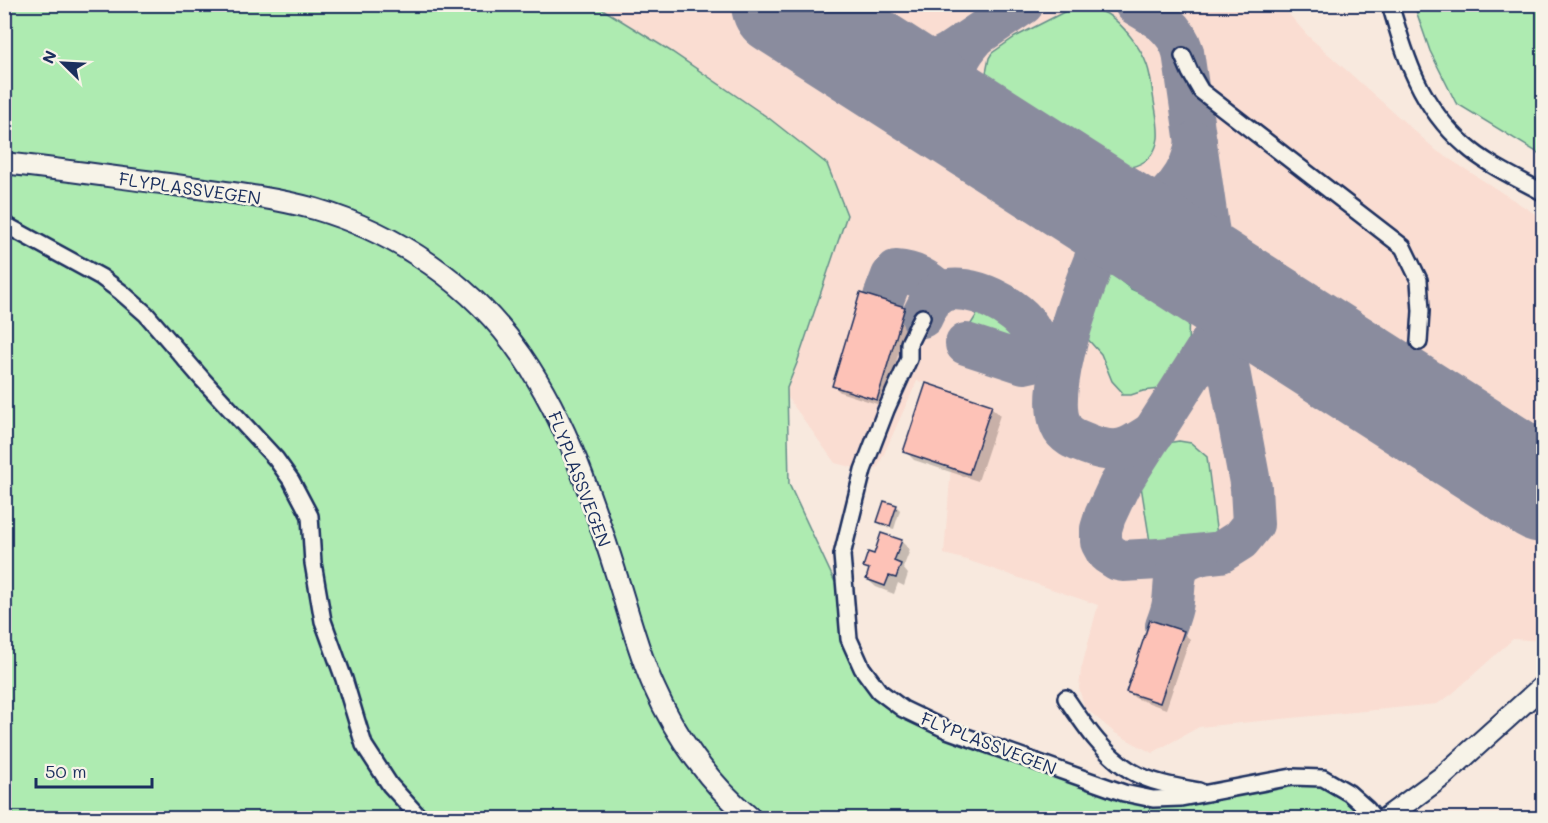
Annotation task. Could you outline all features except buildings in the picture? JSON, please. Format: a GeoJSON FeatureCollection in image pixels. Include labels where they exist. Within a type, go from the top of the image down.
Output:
{"type":"FeatureCollection","features":[{"type":"Feature","properties":{"kind":"main road","name":"FLYPLASSVEGEN"},"geometry":{"type":"LineString","coordinates":[[4,162],[206,189],[280,201],[317,210],[394,242],[468,293],[489,314],[521,355],[551,404],[567,437],[598,518],[644,660],[667,712],[683,741],[718,786],[751,819]]}},
{"type":"Feature","properties":{"kind":"main road"},"geometry":{"type":"LineString","coordinates":[[1386,819],[1443,776],[1544,685]]}},
{"type":"Feature","properties":{"kind":"street"},"geometry":{"type":"LineString","coordinates":[[1390,4],[1408,62],[1433,111],[1466,146],[1544,193]]}},
{"type":"Feature","properties":{"kind":"street"},"geometry":{"type":"LineString","coordinates":[[1183,56],[1201,91],[1403,247],[1419,280],[1422,311],[1419,342]]}},
{"type":"Feature","properties":{"kind":"street"},"geometry":{"type":"LineString","coordinates":[[4,224],[101,277],[146,314],[217,396],[276,459],[291,480],[310,516],[313,564],[323,621],[364,744],[390,785],[420,819]]}},
{"type":"Feature","properties":{"kind":"street","name":"FLYPLASSVEGEN"},"geometry":{"type":"LineString","coordinates":[[922,317],[909,343],[911,361],[863,470],[842,555],[849,639],[862,668],[879,692],[903,709],[947,730],[1124,793],[1153,799],[1181,798],[1292,777],[1323,778],[1349,793],[1367,809],[1374,819]]}},
{"type":"Feature","properties":{"kind":"street","name":"FLYPLASSVEGEN"},"geometry":{"type":"LineString","coordinates":[[1066,698],[1091,735],[1116,761],[1133,773],[1170,786],[1211,792]]}},
{"type":"Feature","properties":{"kind":"shaded area"},"geometry":{"type":"Polygon","coordinates":[[[596,5],[1281,5],[1308,36],[1437,151],[1543,219],[1543,641],[1513,639],[1452,694],[1437,704],[1199,727],[1152,753],[1115,733],[1084,707],[1079,688],[1081,670],[1098,605],[944,554],[951,467],[926,383],[917,381],[878,467],[871,472],[835,463],[752,348],[672,52],[596,5]]]}},
{"type":"Feature","properties":{"kind":"green space"},"geometry":{"type":"Polygon","coordinates":[[[5,4],[596,5],[672,52],[770,119],[827,164],[847,215],[787,388],[789,484],[840,593],[842,638],[869,690],[928,727],[1146,792],[1210,793],[1326,769],[1376,818],[5,818],[5,4]]]}},
{"type":"Feature","properties":{"kind":"green space"},"geometry":{"type":"Polygon","coordinates":[[[1414,5],[1543,5],[1543,156],[1456,103],[1430,51],[1414,5]]]}},
{"type":"Feature","properties":{"kind":"green space"},"geometry":{"type":"Polygon","coordinates":[[[1084,9],[1107,14],[1119,23],[1140,51],[1147,65],[1157,119],[1158,138],[1150,156],[1136,166],[1118,168],[1100,164],[999,98],[988,81],[986,73],[992,53],[1015,37],[1066,11],[1084,9]]]}},
{"type":"Feature","properties":{"kind":"green space"},"geometry":{"type":"Polygon","coordinates":[[[1113,268],[1113,275],[1131,289],[1190,315],[1186,359],[1169,388],[1121,395],[1122,392],[1112,381],[1101,354],[1083,334],[1099,286],[1098,282],[1101,282],[1113,268]]]}},
{"type":"Feature","properties":{"kind":"green space"},"geometry":{"type":"Polygon","coordinates":[[[979,311],[1005,318],[1013,324],[1015,328],[1013,341],[969,327],[979,311]]]}},
{"type":"Feature","properties":{"kind":"green space"},"geometry":{"type":"Polygon","coordinates":[[[1179,441],[1191,443],[1207,457],[1217,536],[1215,540],[1168,547],[1150,542],[1141,472],[1154,448],[1179,441]]]}},
{"type":"Feature","properties":{"kind":"taxiway"},"geometry":{"type":"LineString","coordinates":[[858,53],[882,63],[902,66],[935,61],[1023,4]]}},
{"type":"Feature","properties":{"kind":"taxiway"},"geometry":{"type":"LineString","coordinates":[[1135,4],[1158,18],[1170,29],[1180,43],[1183,52],[1208,227],[1227,305],[1222,325],[1251,488],[1253,524],[1240,540],[1221,552],[1158,559],[1118,560],[1107,553],[1101,542],[1101,529],[1119,486],[1222,325],[1238,314],[1253,312],[1266,314]]}},
{"type":"Feature","properties":{"kind":"taxiway"},"geometry":{"type":"LineString","coordinates":[[976,36],[959,59],[957,84],[964,104],[990,137]]}},
{"type":"Feature","properties":{"kind":"taxiway"},"geometry":{"type":"LineString","coordinates":[[1154,432],[1129,447],[1115,450],[1098,448],[1072,437],[1061,426],[1057,407],[1058,382],[1064,352],[1083,290],[1113,216],[1134,214],[1149,209],[1169,195],[1190,165],[1196,142]]}},
{"type":"Feature","properties":{"kind":"taxiway"},"geometry":{"type":"LineString","coordinates":[[884,297],[896,271],[920,277],[940,292]]}},
{"type":"Feature","properties":{"kind":"taxiway"},"geometry":{"type":"LineString","coordinates":[[922,317],[932,299],[942,292],[965,290],[992,298],[1005,305],[1025,322],[1033,337],[1035,359],[1024,363],[966,344]]}},
{"type":"Feature","properties":{"kind":"taxiway"},"geometry":{"type":"LineString","coordinates":[[1166,626],[1173,605],[1175,579],[1179,567],[1190,558],[1199,555]]}},
{"type":"Feature","properties":{"kind":"runway"},"geometry":{"type":"LineString","coordinates":[[783,4],[1544,491]]}}]}
